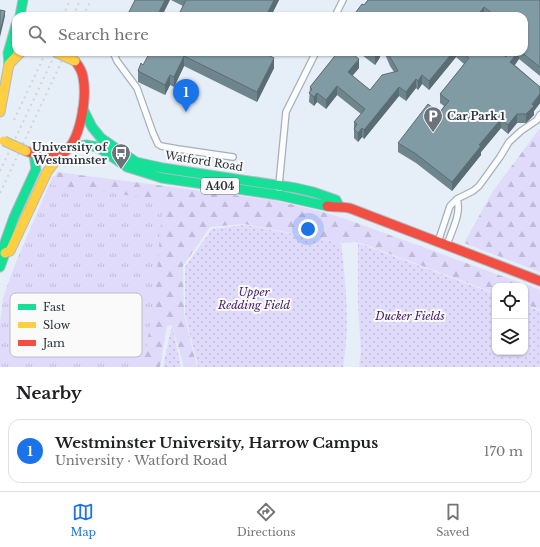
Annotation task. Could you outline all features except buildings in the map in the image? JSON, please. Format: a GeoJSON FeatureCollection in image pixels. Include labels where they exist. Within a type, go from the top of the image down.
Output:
{"type":"FeatureCollection","features":[{"type":"Feature","properties":{"kind":"main road"},"geometry":{"type":"LineString","coordinates":[[21,12],[23,0]]}},
{"type":"Feature","properties":{"kind":"main road"},"geometry":{"type":"LineString","coordinates":[[0,112],[10,64],[8,53],[12,39]]}},
{"type":"Feature","properties":{"kind":"main road"},"geometry":{"type":"LineString","coordinates":[[10,64],[17,56]]}},
{"type":"Feature","properties":{"kind":"main road"},"geometry":{"type":"LineString","coordinates":[[5,253],[10,251],[47,172],[60,155],[70,148],[78,133],[84,91],[82,70],[79,64],[64,56]]}},
{"type":"Feature","properties":{"kind":"main road","name":"Watford Road"},"geometry":{"type":"LineString","coordinates":[[82,109],[92,127],[101,138],[136,162],[164,168],[279,185],[313,192],[336,200],[339,206]]}},
{"type":"Feature","properties":{"kind":"main road"},"geometry":{"type":"LineString","coordinates":[[1,139],[30,153],[47,156],[60,155]]}},
{"type":"Feature","properties":{"kind":"main road","name":"Watford Road"},"geometry":{"type":"LineString","coordinates":[[70,148],[86,145],[98,147],[127,167],[162,178],[278,195],[333,207],[339,206],[363,213],[540,281]]}},
{"type":"Feature","properties":{"kind":"main road"},"geometry":{"type":"LineString","coordinates":[[0,267],[5,253],[3,248],[12,222],[36,169],[30,153]]}},
{"type":"Feature","properties":{"kind":"street"},"geometry":{"type":"LineString","coordinates":[[337,12],[343,0]]}},
{"type":"Feature","properties":{"kind":"street"},"geometry":{"type":"LineString","coordinates":[[115,56],[135,84],[158,144],[161,146],[178,149],[233,157]]}},
{"type":"Feature","properties":{"kind":"street"},"geometry":{"type":"LineString","coordinates":[[278,195],[286,112],[314,56]]}},
{"type":"Feature","properties":{"kind":"street"},"geometry":{"type":"LineString","coordinates":[[438,242],[450,206],[457,199],[473,191],[479,186],[509,142],[540,116]]}},
{"type":"Feature","properties":{"kind":"street"},"geometry":{"type":"LineString","coordinates":[[447,245],[457,215],[459,205],[457,199]]}},
{"type":"Feature","properties":{"kind":"green space"},"geometry":{"type":"Polygon","coordinates":[[[540,128],[540,272],[464,243],[493,191],[540,128]]]}},
{"type":"Feature","properties":{"kind":"green space"},"geometry":{"type":"Polygon","coordinates":[[[57,172],[272,200],[312,209],[346,219],[521,283],[492,283],[492,292],[358,242],[343,243],[244,224],[210,227],[183,266],[184,314],[197,367],[184,367],[172,325],[167,326],[160,367],[143,367],[155,296],[163,200],[52,185],[57,172]]]}},
{"type":"Feature","properties":{"kind":"green space"},"geometry":{"type":"Polygon","coordinates":[[[53,176],[174,196],[147,367],[0,367],[0,325],[3,298],[16,262],[53,176]]]}},
{"type":"Feature","properties":{"kind":"green space","name":"Upper Redding Field"},"geometry":{"type":"Polygon","coordinates":[[[245,225],[341,243],[346,289],[347,321],[343,367],[198,367],[185,314],[185,267],[212,229],[245,225]]]}},
{"type":"Feature","properties":{"kind":"green space","name":"Ducker Fields"},"geometry":{"type":"Polygon","coordinates":[[[358,243],[492,293],[492,355],[528,355],[528,306],[540,311],[540,367],[359,367],[361,351],[358,305],[358,243]]]}},
{"type":"Feature","properties":{"kind":"green space"},"geometry":{"type":"Polygon","coordinates":[[[528,286],[540,290],[540,310],[528,305],[528,286]]]}},
{"type":"Feature","properties":{"kind":"green space"},"geometry":{"type":"Polygon","coordinates":[[[172,325],[181,367],[163,367],[172,325]]]}},
{"type":"Feature","properties":{"kind":"railway"},"geometry":{"type":"LineString","coordinates":[[65,12],[70,0]]}},
{"type":"Feature","properties":{"kind":"railway"},"geometry":{"type":"LineString","coordinates":[[75,12],[80,0]]}},
{"type":"Feature","properties":{"kind":"railway"},"geometry":{"type":"LineString","coordinates":[[85,12],[91,0]]}},
{"type":"Feature","properties":{"kind":"railway"},"geometry":{"type":"LineString","coordinates":[[14,120],[44,56]]}},
{"type":"Feature","properties":{"kind":"railway"},"geometry":{"type":"LineString","coordinates":[[0,171],[54,56]]}},
{"type":"Feature","properties":{"kind":"railway"},"geometry":{"type":"LineString","coordinates":[[0,193],[64,56]]}},
{"type":"Feature","properties":{"kind":"traffic: fast"},"geometry":{"type":"LineString","coordinates":[[21,12],[23,0]]}},
{"type":"Feature","properties":{"kind":"traffic: fast"},"geometry":{"type":"LineString","coordinates":[[9,64],[8,53],[12,39]]}},
{"type":"Feature","properties":{"kind":"traffic: fast"},"geometry":{"type":"LineString","coordinates":[[83,109],[92,127],[101,138],[136,162],[163,168],[296,188],[336,200],[339,206]]}},
{"type":"Feature","properties":{"kind":"traffic: fast"},"geometry":{"type":"LineString","coordinates":[[70,147],[86,145],[98,147],[127,167],[162,178],[278,195],[327,206]]}},
{"type":"Feature","properties":{"kind":"traffic: fast"},"geometry":{"type":"LineString","coordinates":[[0,267],[5,253],[3,248],[14,217],[36,169],[34,154]]}},
{"type":"Feature","properties":{"kind":"traffic: slow"},"geometry":{"type":"LineString","coordinates":[[0,112],[9,64],[17,56]]}},
{"type":"Feature","properties":{"kind":"traffic: slow"},"geometry":{"type":"LineString","coordinates":[[64,56],[75,61]]}},
{"type":"Feature","properties":{"kind":"traffic: slow"},"geometry":{"type":"LineString","coordinates":[[4,141],[26,151]]}},
{"type":"Feature","properties":{"kind":"traffic: slow"},"geometry":{"type":"LineString","coordinates":[[5,253],[10,251],[47,172],[60,155]]}},
{"type":"Feature","properties":{"kind":"traffic: jam"},"geometry":{"type":"LineString","coordinates":[[26,151],[49,157],[58,156],[69,148],[74,140],[81,119],[84,96],[83,75],[75,61]]}},
{"type":"Feature","properties":{"kind":"traffic: jam"},"geometry":{"type":"LineString","coordinates":[[327,206],[352,209],[540,281]]}},
{"type":"Feature","properties":{"kind":"place","name":"Westminster University, Harrow Campus"},"geometry":{"type":"Point","coordinates":[186,112]}},
{"type":"Feature","properties":{"kind":"place","name":"Car Park 1"},"geometry":{"type":"Point","coordinates":[433,133]}},
{"type":"Feature","properties":{"kind":"place","name":"University of Westminster"},"geometry":{"type":"Point","coordinates":[121,170]}}]}
